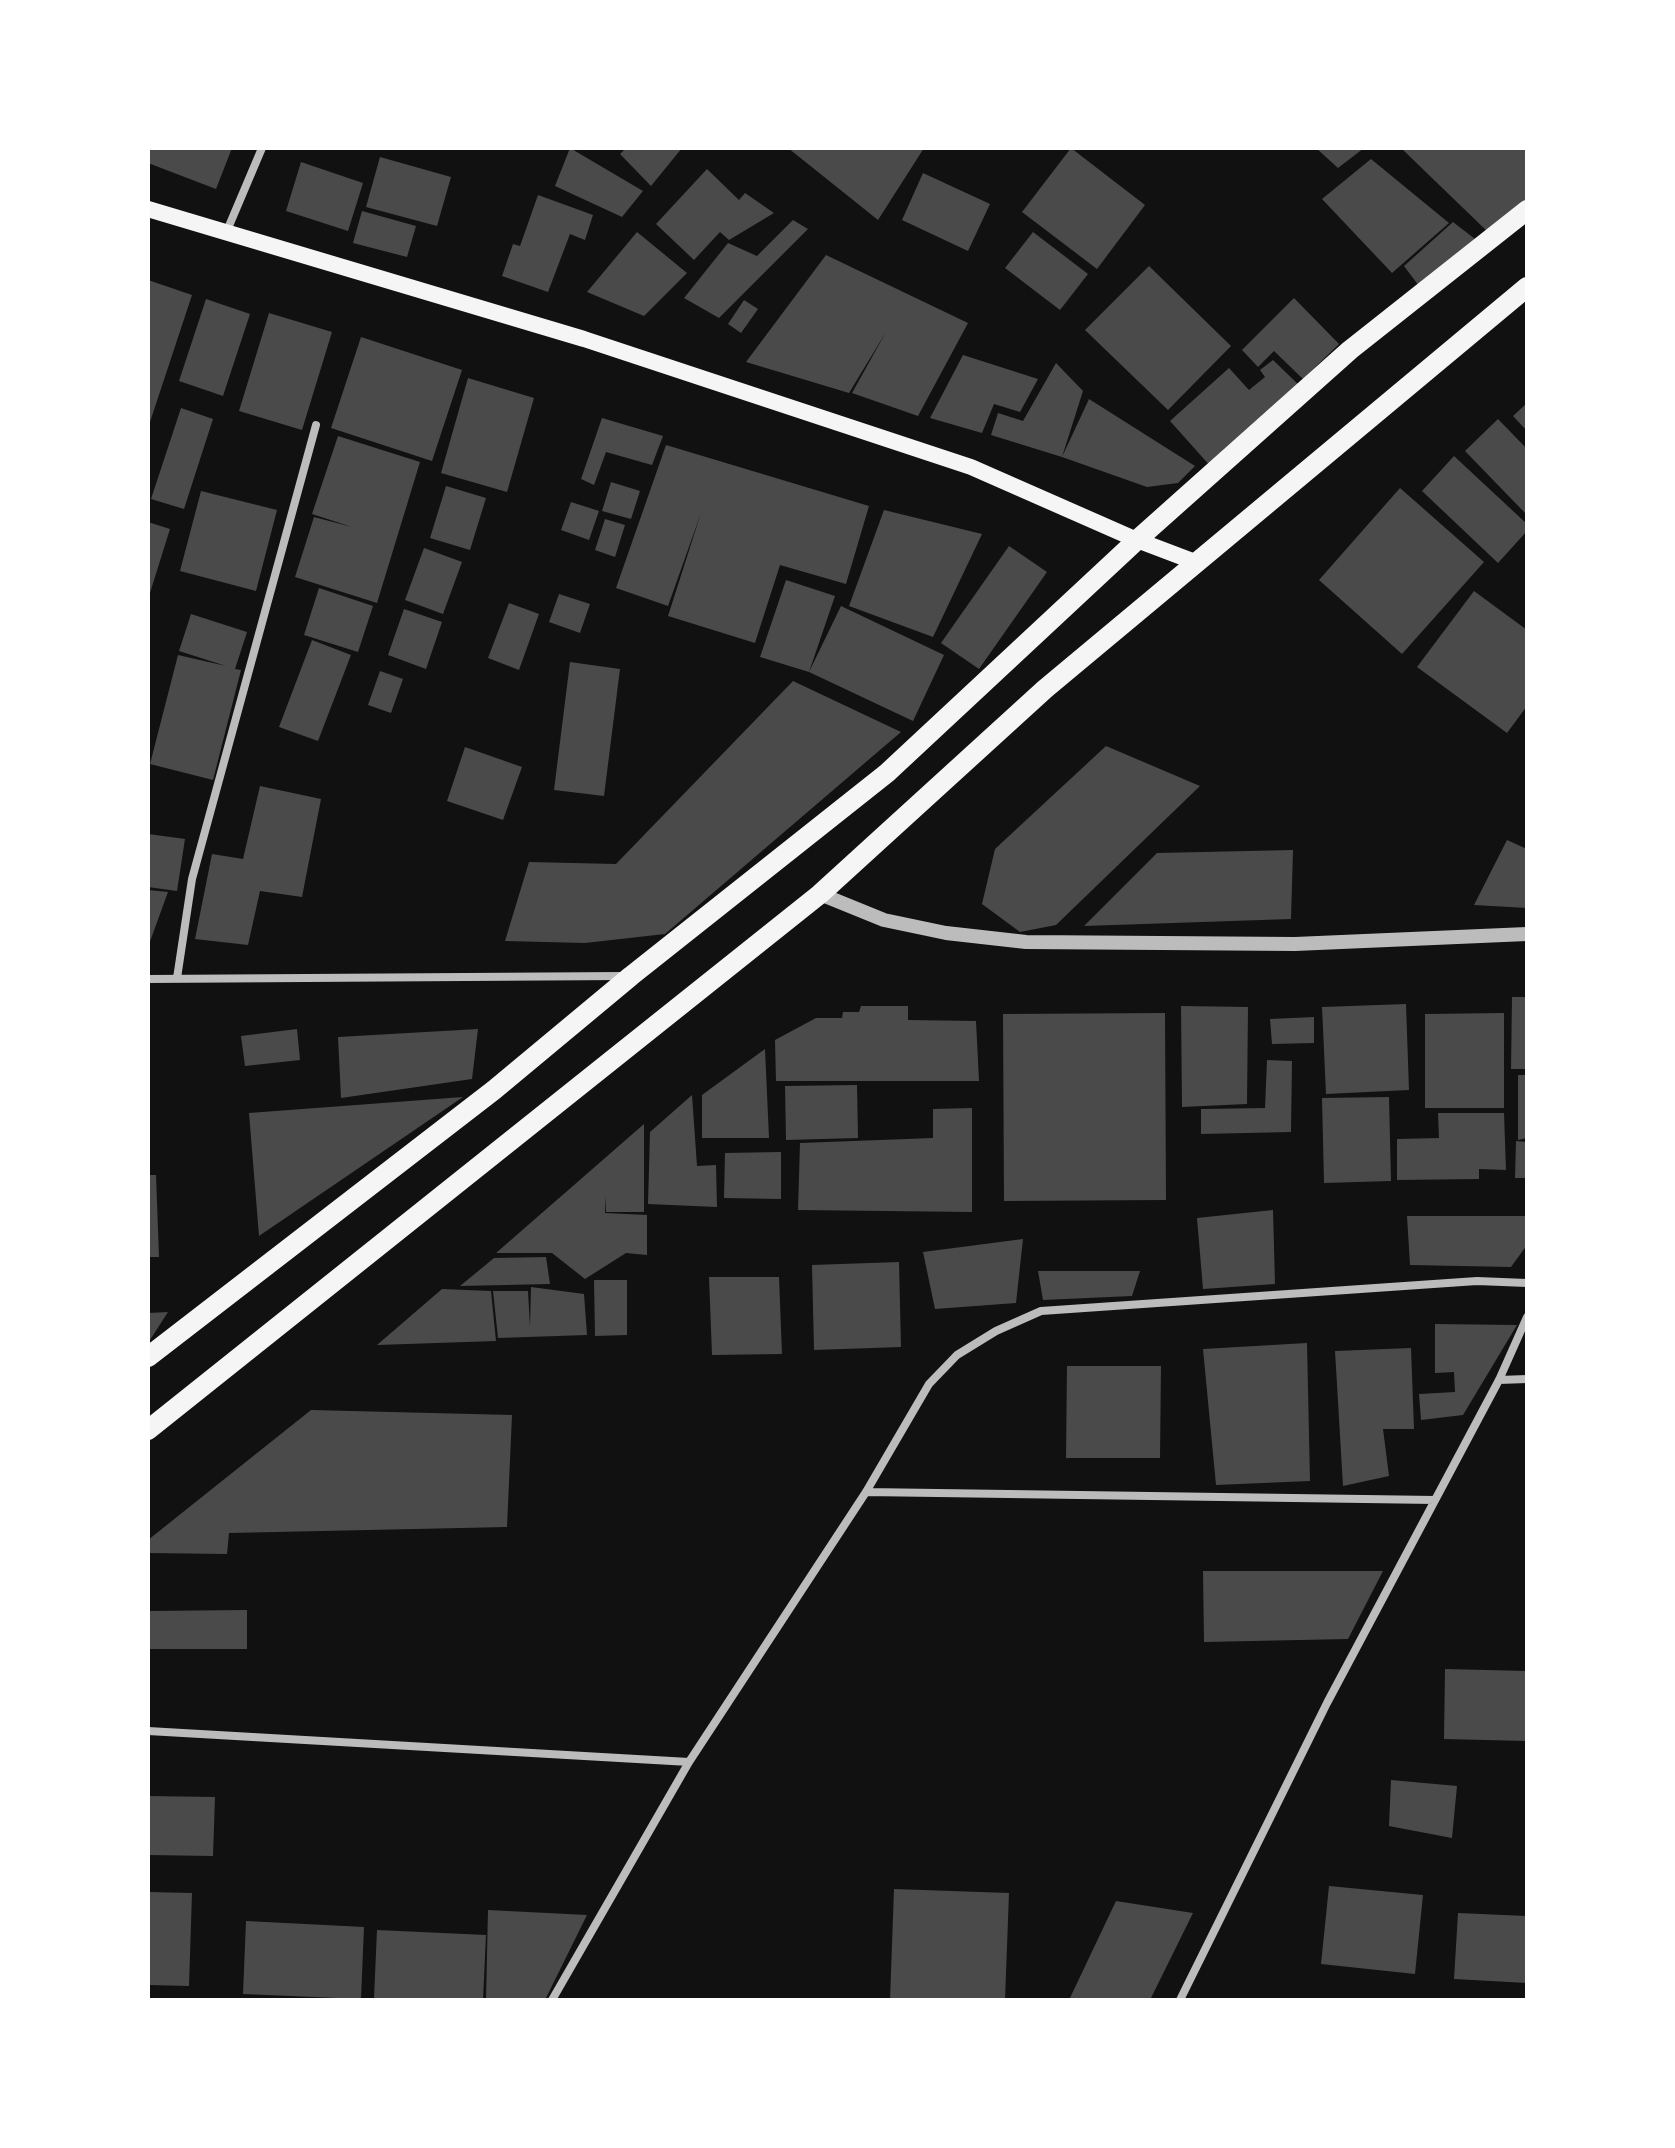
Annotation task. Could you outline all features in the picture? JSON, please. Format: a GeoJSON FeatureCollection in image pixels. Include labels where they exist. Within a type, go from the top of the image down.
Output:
{"type":"FeatureCollection","features":[{"type":"Feature","properties":{"kind":"main road"},"geometry":{"type":"LineString","coordinates":[[148,209],[584,339],[957,462],[1195,562]]}},
{"type":"Feature","properties":{"kind":"main road"},"geometry":{"type":"LineString","coordinates":[[148,1357],[494,1090],[631,976],[887,773],[1137,540],[1350,350],[1527,210]]}},
{"type":"Feature","properties":{"kind":"main road"},"geometry":{"type":"LineString","coordinates":[[148,1430],[820,894],[1045,689],[1527,287]]}},
{"type":"Feature","properties":{"kind":"street"},"geometry":{"type":"LineString","coordinates":[[226,234],[262,148]]}},
{"type":"Feature","properties":{"kind":"street"},"geometry":{"type":"LineString","coordinates":[[177,978],[192,879],[316,425]]}},
{"type":"Feature","properties":{"kind":"street"},"geometry":{"type":"LineString","coordinates":[[820,894],[884,920],[946,933],[1026,942],[1295,944],[1527,934]]}},
{"type":"Feature","properties":{"kind":"street"},"geometry":{"type":"LineString","coordinates":[[148,979],[631,976]]}},
{"type":"Feature","properties":{"kind":"street"},"geometry":{"type":"LineString","coordinates":[[552,2000],[689,1762],[866,1492],[929,1384],[957,1355],[996,1331],[1041,1311],[1462,1282],[1527,1283]]}},
{"type":"Feature","properties":{"kind":"street"},"geometry":{"type":"LineString","coordinates":[[1180,2000],[1327,1703],[1499,1380],[1527,1317]]}},
{"type":"Feature","properties":{"kind":"street"},"geometry":{"type":"LineString","coordinates":[[1499,1380],[1527,1379]]}},
{"type":"Feature","properties":{"kind":"street"},"geometry":{"type":"LineString","coordinates":[[866,1492],[1435,1500]]}},
{"type":"Feature","properties":{"kind":"street"},"geometry":{"type":"LineString","coordinates":[[148,1731],[689,1762]]}},
{"type":"Feature","properties":{"kind":"building"},"geometry":{"type":"Polygon","coordinates":[[[148,148],[232,148],[216,189],[148,163],[148,148]]]}},
{"type":"Feature","properties":{"kind":"building"},"geometry":{"type":"Polygon","coordinates":[[[570,148],[643,191],[622,217],[555,186],[570,148]]]}},
{"type":"Feature","properties":{"kind":"building"},"geometry":{"type":"Polygon","coordinates":[[[626,148],[682,148],[651,186],[620,154],[626,148]]]}},
{"type":"Feature","properties":{"kind":"building"},"geometry":{"type":"Polygon","coordinates":[[[788,148],[924,148],[878,220],[788,148]]]}},
{"type":"Feature","properties":{"kind":"building"},"geometry":{"type":"Polygon","coordinates":[[[1071,148],[1145,205],[1097,269],[1022,212],[1071,148]]]}},
{"type":"Feature","properties":{"kind":"building"},"geometry":{"type":"Polygon","coordinates":[[[1316,148],[1364,148],[1338,168],[1316,148]]]}},
{"type":"Feature","properties":{"kind":"building"},"geometry":{"type":"Polygon","coordinates":[[[1401,148],[1527,148],[1527,200],[1491,235],[1401,148]]]}},
{"type":"Feature","properties":{"kind":"building"},"geometry":{"type":"Polygon","coordinates":[[[380,157],[451,177],[437,226],[366,207],[380,157]]]}},
{"type":"Feature","properties":{"kind":"building"},"geometry":{"type":"Polygon","coordinates":[[[1371,159],[1449,223],[1392,273],[1322,199],[1371,159]]]}},
{"type":"Feature","properties":{"kind":"building"},"geometry":{"type":"Polygon","coordinates":[[[301,162],[363,183],[348,231],[286,211],[301,162]]]}},
{"type":"Feature","properties":{"kind":"building"},"geometry":{"type":"Polygon","coordinates":[[[707,169],[739,200],[745,193],[774,213],[729,240],[720,232],[694,260],[656,224],[707,169]]]}},
{"type":"Feature","properties":{"kind":"building"},"geometry":{"type":"Polygon","coordinates":[[[923,173],[990,204],[968,251],[902,220],[923,173]]]}},
{"type":"Feature","properties":{"kind":"building"},"geometry":{"type":"Polygon","coordinates":[[[538,195],[593,215],[585,240],[570,234],[548,292],[502,276],[513,244],[520,246],[538,195]]]}},
{"type":"Feature","properties":{"kind":"building"},"geometry":{"type":"Polygon","coordinates":[[[362,211],[416,226],[407,257],[353,243],[362,211]]]}},
{"type":"Feature","properties":{"kind":"building"},"geometry":{"type":"Polygon","coordinates":[[[793,220],[808,229],[719,318],[684,298],[728,243],[757,256],[793,220]]]}},
{"type":"Feature","properties":{"kind":"building"},"geometry":{"type":"Polygon","coordinates":[[[1453,222],[1475,239],[1419,286],[1404,266],[1453,222]]]}},
{"type":"Feature","properties":{"kind":"building"},"geometry":{"type":"Polygon","coordinates":[[[637,232],[687,273],[644,316],[587,292],[637,232]]]}},
{"type":"Feature","properties":{"kind":"building"},"geometry":{"type":"Polygon","coordinates":[[[1033,232],[1088,274],[1060,310],[1005,268],[1033,232]]]}},
{"type":"Feature","properties":{"kind":"building"},"geometry":{"type":"Polygon","coordinates":[[[826,255],[968,323],[918,416],[852,393],[886,332],[849,393],[746,362],[826,255]]]}},
{"type":"Feature","properties":{"kind":"building"},"geometry":{"type":"Polygon","coordinates":[[[1149,266],[1231,346],[1168,410],[1085,330],[1149,266]]]}},
{"type":"Feature","properties":{"kind":"building"},"geometry":{"type":"Polygon","coordinates":[[[148,280],[192,295],[149,425],[148,425],[148,280]]]}},
{"type":"Feature","properties":{"kind":"building"},"geometry":{"type":"Polygon","coordinates":[[[1294,298],[1339,344],[1303,379],[1274,351],[1258,367],[1242,350],[1294,298]]]}},
{"type":"Feature","properties":{"kind":"building"},"geometry":{"type":"Polygon","coordinates":[[[206,299],[250,314],[223,396],[179,381],[206,299]]]}},
{"type":"Feature","properties":{"kind":"building"},"geometry":{"type":"Polygon","coordinates":[[[744,300],[758,309],[741,333],[728,324],[744,300]]]}},
{"type":"Feature","properties":{"kind":"building"},"geometry":{"type":"Polygon","coordinates":[[[269,313],[332,332],[302,430],[239,411],[269,313]]]}},
{"type":"Feature","properties":{"kind":"building"},"geometry":{"type":"Polygon","coordinates":[[[361,337],[462,370],[432,461],[331,428],[361,337]]]}},
{"type":"Feature","properties":{"kind":"building"},"geometry":{"type":"Polygon","coordinates":[[[963,355],[1038,379],[1020,412],[994,404],[982,433],[930,418],[963,355]]]}},
{"type":"Feature","properties":{"kind":"building"},"geometry":{"type":"Polygon","coordinates":[[[1273,360],[1301,387],[1212,468],[1170,421],[1229,368],[1249,390],[1265,377],[1260,370],[1273,360]]]}},
{"type":"Feature","properties":{"kind":"building"},"geometry":{"type":"Polygon","coordinates":[[[1056,363],[1083,391],[1062,457],[991,435],[998,413],[1023,421],[1056,363]]]}},
{"type":"Feature","properties":{"kind":"building"},"geometry":{"type":"Polygon","coordinates":[[[468,378],[534,398],[507,492],[441,473],[468,378]]]}},
{"type":"Feature","properties":{"kind":"building"},"geometry":{"type":"Polygon","coordinates":[[[1089,399],[1195,466],[1178,483],[1147,487],[1062,457],[1089,399]]]}},
{"type":"Feature","properties":{"kind":"building"},"geometry":{"type":"Polygon","coordinates":[[[1527,403],[1527,431],[1513,416],[1527,403]]]}},
{"type":"Feature","properties":{"kind":"building"},"geometry":{"type":"Polygon","coordinates":[[[181,408],[213,419],[184,509],[151,499],[181,408]]]}},
{"type":"Feature","properties":{"kind":"building"},"geometry":{"type":"Polygon","coordinates":[[[602,418],[663,436],[652,465],[606,452],[594,485],[581,479],[602,418]]]}},
{"type":"Feature","properties":{"kind":"building"},"geometry":{"type":"Polygon","coordinates":[[[1498,419],[1527,449],[1525,513],[1465,451],[1498,419]]]}},
{"type":"Feature","properties":{"kind":"building"},"geometry":{"type":"Polygon","coordinates":[[[338,436],[420,462],[377,603],[295,577],[314,517],[352,527],[312,514],[338,436]]]}},
{"type":"Feature","properties":{"kind":"building"},"geometry":{"type":"Polygon","coordinates":[[[666,445],[869,506],[846,584],[780,565],[755,643],[668,616],[701,513],[668,606],[616,588],[666,445]]]}},
{"type":"Feature","properties":{"kind":"building"},"geometry":{"type":"Polygon","coordinates":[[[1454,456],[1527,524],[1527,531],[1498,563],[1422,491],[1454,456]]]}},
{"type":"Feature","properties":{"kind":"building"},"geometry":{"type":"Polygon","coordinates":[[[611,482],[640,491],[631,519],[602,511],[611,482]]]}},
{"type":"Feature","properties":{"kind":"building"},"geometry":{"type":"Polygon","coordinates":[[[446,486],[486,498],[470,550],[430,538],[446,486]]]}},
{"type":"Feature","properties":{"kind":"building"},"geometry":{"type":"Polygon","coordinates":[[[1400,488],[1484,562],[1402,654],[1319,580],[1400,488]]]}},
{"type":"Feature","properties":{"kind":"building"},"geometry":{"type":"Polygon","coordinates":[[[201,491],[277,510],[256,591],[180,571],[201,491]]]}},
{"type":"Feature","properties":{"kind":"building"},"geometry":{"type":"Polygon","coordinates":[[[571,502],[599,511],[589,540],[561,530],[571,502]]]}},
{"type":"Feature","properties":{"kind":"building"},"geometry":{"type":"Polygon","coordinates":[[[884,510],[982,534],[933,637],[849,606],[884,510]]]}},
{"type":"Feature","properties":{"kind":"building"},"geometry":{"type":"Polygon","coordinates":[[[605,519],[625,525],[615,557],[595,550],[605,519]]]}},
{"type":"Feature","properties":{"kind":"building"},"geometry":{"type":"Polygon","coordinates":[[[148,522],[170,529],[149,596],[148,596],[148,522]]]}},
{"type":"Feature","properties":{"kind":"building"},"geometry":{"type":"Polygon","coordinates":[[[1009,546],[1047,572],[979,669],[941,643],[1009,546]]]}},
{"type":"Feature","properties":{"kind":"building"},"geometry":{"type":"Polygon","coordinates":[[[424,548],[462,562],[443,614],[405,600],[424,548]]]}},
{"type":"Feature","properties":{"kind":"building"},"geometry":{"type":"Polygon","coordinates":[[[786,580],[835,596],[809,672],[760,657],[786,580]]]}},
{"type":"Feature","properties":{"kind":"building"},"geometry":{"type":"Polygon","coordinates":[[[319,588],[373,606],[358,652],[304,635],[319,588]]]}},
{"type":"Feature","properties":{"kind":"building"},"geometry":{"type":"Polygon","coordinates":[[[1474,591],[1527,630],[1527,706],[1507,733],[1417,667],[1474,591]]]}},
{"type":"Feature","properties":{"kind":"building"},"geometry":{"type":"Polygon","coordinates":[[[559,594],[590,604],[580,633],[549,622],[559,594]]]}},
{"type":"Feature","properties":{"kind":"building"},"geometry":{"type":"Polygon","coordinates":[[[509,603],[539,614],[519,670],[488,658],[509,603]]]}},
{"type":"Feature","properties":{"kind":"building"},"geometry":{"type":"Polygon","coordinates":[[[841,606],[944,655],[913,721],[809,672],[841,606]]]}},
{"type":"Feature","properties":{"kind":"building"},"geometry":{"type":"Polygon","coordinates":[[[404,609],[442,622],[426,669],[388,655],[404,609]]]}},
{"type":"Feature","properties":{"kind":"building"},"geometry":{"type":"Polygon","coordinates":[[[191,614],[247,632],[235,669],[241,670],[213,780],[150,764],[178,655],[226,666],[179,651],[191,614]]]}},
{"type":"Feature","properties":{"kind":"building"},"geometry":{"type":"Polygon","coordinates":[[[312,640],[351,655],[318,741],[279,727],[312,640]]]}},
{"type":"Feature","properties":{"kind":"building"},"geometry":{"type":"Polygon","coordinates":[[[570,662],[620,669],[604,796],[554,790],[570,662]]]}},
{"type":"Feature","properties":{"kind":"building"},"geometry":{"type":"Polygon","coordinates":[[[380,671],[403,679],[391,713],[368,705],[380,671]]]}},
{"type":"Feature","properties":{"kind":"building"},"geometry":{"type":"Polygon","coordinates":[[[793,681],[901,732],[665,934],[585,943],[505,941],[529,862],[616,864],[793,681]]]}},
{"type":"Feature","properties":{"kind":"building"},"geometry":{"type":"Polygon","coordinates":[[[1106,746],[1200,786],[1056,925],[1020,932],[982,904],[995,849],[1106,746]]]}},
{"type":"Feature","properties":{"kind":"building"},"geometry":{"type":"Polygon","coordinates":[[[465,747],[522,767],[503,820],[447,801],[465,747]]]}},
{"type":"Feature","properties":{"kind":"building"},"geometry":{"type":"Polygon","coordinates":[[[260,786],[321,799],[302,897],[260,891],[248,945],[195,939],[212,854],[243,859],[260,786]]]}},
{"type":"Feature","properties":{"kind":"building"},"geometry":{"type":"Polygon","coordinates":[[[148,834],[185,839],[177,891],[148,887],[148,834]]]}},
{"type":"Feature","properties":{"kind":"building"},"geometry":{"type":"Polygon","coordinates":[[[1507,840],[1527,849],[1527,908],[1474,905],[1507,840]]]}},
{"type":"Feature","properties":{"kind":"building"},"geometry":{"type":"Polygon","coordinates":[[[1293,850],[1291,919],[1084,926],[1157,853],[1293,850]]]}},
{"type":"Feature","properties":{"kind":"building"},"geometry":{"type":"Polygon","coordinates":[[[148,890],[168,892],[148,947],[148,890]]]}},
{"type":"Feature","properties":{"kind":"building"},"geometry":{"type":"Polygon","coordinates":[[[1512,997],[1527,997],[1527,1069],[1511,1069],[1512,997]]]}},
{"type":"Feature","properties":{"kind":"building"},"geometry":{"type":"Polygon","coordinates":[[[1406,1004],[1409,1090],[1326,1094],[1322,1007],[1406,1004]]]}},
{"type":"Feature","properties":{"kind":"building"},"geometry":{"type":"Polygon","coordinates":[[[861,1006],[908,1006],[908,1020],[976,1021],[979,1081],[776,1081],[775,1040],[816,1018],[842,1018],[843,1012],[859,1012],[861,1006]]]}},
{"type":"Feature","properties":{"kind":"building"},"geometry":{"type":"Polygon","coordinates":[[[1181,1006],[1248,1007],[1247,1104],[1182,1107],[1181,1006]]]}},
{"type":"Feature","properties":{"kind":"building"},"geometry":{"type":"Polygon","coordinates":[[[1165,1013],[1166,1200],[1004,1201],[1003,1014],[1165,1013]]]}},
{"type":"Feature","properties":{"kind":"building"},"geometry":{"type":"Polygon","coordinates":[[[1504,1013],[1504,1108],[1425,1108],[1425,1014],[1504,1013]]]}},
{"type":"Feature","properties":{"kind":"building"},"geometry":{"type":"Polygon","coordinates":[[[1314,1017],[1314,1043],[1272,1044],[1270,1019],[1314,1017]]]}},
{"type":"Feature","properties":{"kind":"building"},"geometry":{"type":"Polygon","coordinates":[[[297,1029],[300,1060],[245,1066],[241,1036],[297,1029]]]}},
{"type":"Feature","properties":{"kind":"building"},"geometry":{"type":"Polygon","coordinates":[[[478,1029],[472,1079],[341,1098],[338,1037],[478,1029]]]}},
{"type":"Feature","properties":{"kind":"building"},"geometry":{"type":"Polygon","coordinates":[[[765,1049],[769,1138],[702,1138],[702,1095],[765,1049]]]}},
{"type":"Feature","properties":{"kind":"building"},"geometry":{"type":"Polygon","coordinates":[[[1267,1060],[1292,1061],[1291,1132],[1201,1134],[1201,1109],[1265,1108],[1267,1060]]]}},
{"type":"Feature","properties":{"kind":"building"},"geometry":{"type":"Polygon","coordinates":[[[1518,1075],[1527,1075],[1527,1138],[1518,1140],[1518,1075]]]}},
{"type":"Feature","properties":{"kind":"building"},"geometry":{"type":"Polygon","coordinates":[[[857,1085],[858,1138],[786,1140],[785,1086],[857,1085]]]}},
{"type":"Feature","properties":{"kind":"building"},"geometry":{"type":"Polygon","coordinates":[[[692,1095],[697,1166],[716,1165],[717,1207],[648,1204],[650,1132],[692,1095]]]}},
{"type":"Feature","properties":{"kind":"building"},"geometry":{"type":"Polygon","coordinates":[[[463,1097],[259,1236],[249,1113],[463,1097]]]}},
{"type":"Feature","properties":{"kind":"building"},"geometry":{"type":"Polygon","coordinates":[[[1389,1097],[1391,1181],[1324,1183],[1322,1098],[1389,1097]]]}},
{"type":"Feature","properties":{"kind":"building"},"geometry":{"type":"Polygon","coordinates":[[[972,1108],[972,1212],[798,1210],[800,1143],[933,1138],[933,1109],[972,1108]]]}},
{"type":"Feature","properties":{"kind":"building"},"geometry":{"type":"Polygon","coordinates":[[[1438,1113],[1504,1113],[1506,1170],[1479,1169],[1479,1179],[1397,1180],[1397,1139],[1439,1138],[1438,1113]]]}},
{"type":"Feature","properties":{"kind":"building"},"geometry":{"type":"Polygon","coordinates":[[[644,1124],[644,1212],[606,1212],[605,1196],[605,1213],[647,1215],[647,1255],[626,1253],[585,1279],[552,1253],[496,1253],[644,1124]]]}},
{"type":"Feature","properties":{"kind":"building"},"geometry":{"type":"Polygon","coordinates":[[[1516,1141],[1527,1142],[1527,1178],[1515,1178],[1516,1141]]]}},
{"type":"Feature","properties":{"kind":"building"},"geometry":{"type":"Polygon","coordinates":[[[781,1152],[781,1199],[724,1198],[725,1153],[781,1152]]]}},
{"type":"Feature","properties":{"kind":"building"},"geometry":{"type":"Polygon","coordinates":[[[148,1175],[156,1175],[159,1257],[148,1257],[148,1175]]]}},
{"type":"Feature","properties":{"kind":"building"},"geometry":{"type":"Polygon","coordinates":[[[1273,1210],[1275,1284],[1203,1289],[1197,1218],[1273,1210]]]}},
{"type":"Feature","properties":{"kind":"building"},"geometry":{"type":"Polygon","coordinates":[[[1407,1216],[1527,1216],[1527,1245],[1511,1267],[1410,1265],[1407,1216]]]}},
{"type":"Feature","properties":{"kind":"building"},"geometry":{"type":"Polygon","coordinates":[[[1023,1239],[1016,1303],[935,1309],[923,1252],[1023,1239]]]}},
{"type":"Feature","properties":{"kind":"building"},"geometry":{"type":"Polygon","coordinates":[[[546,1257],[550,1284],[460,1286],[494,1258],[546,1257]]]}},
{"type":"Feature","properties":{"kind":"building"},"geometry":{"type":"Polygon","coordinates":[[[899,1262],[901,1347],[814,1350],[812,1265],[899,1262]]]}},
{"type":"Feature","properties":{"kind":"building"},"geometry":{"type":"Polygon","coordinates":[[[1038,1271],[1140,1271],[1132,1296],[1043,1300],[1038,1271]]]}},
{"type":"Feature","properties":{"kind":"building"},"geometry":{"type":"Polygon","coordinates":[[[709,1277],[779,1277],[782,1354],[712,1355],[709,1277]]]}},
{"type":"Feature","properties":{"kind":"building"},"geometry":{"type":"Polygon","coordinates":[[[594,1280],[627,1280],[627,1335],[595,1336],[594,1280]]]}},
{"type":"Feature","properties":{"kind":"building"},"geometry":{"type":"Polygon","coordinates":[[[531,1287],[584,1294],[587,1335],[498,1338],[493,1291],[528,1291],[530,1327],[531,1287]]]}},
{"type":"Feature","properties":{"kind":"building"},"geometry":{"type":"Polygon","coordinates":[[[442,1289],[491,1291],[496,1341],[377,1345],[442,1289]]]}},
{"type":"Feature","properties":{"kind":"building"},"geometry":{"type":"Polygon","coordinates":[[[168,1312],[148,1343],[148,1313],[168,1312]]]}},
{"type":"Feature","properties":{"kind":"building"},"geometry":{"type":"Polygon","coordinates":[[[1435,1324],[1517,1325],[1463,1415],[1421,1420],[1419,1394],[1455,1392],[1454,1372],[1435,1373],[1435,1324]]]}},
{"type":"Feature","properties":{"kind":"building"},"geometry":{"type":"Polygon","coordinates":[[[1307,1343],[1310,1481],[1216,1485],[1203,1349],[1307,1343]]]}},
{"type":"Feature","properties":{"kind":"building"},"geometry":{"type":"Polygon","coordinates":[[[1411,1348],[1414,1429],[1383,1429],[1389,1476],[1343,1486],[1335,1351],[1411,1348]]]}},
{"type":"Feature","properties":{"kind":"building"},"geometry":{"type":"Polygon","coordinates":[[[1067,1366],[1161,1366],[1160,1458],[1066,1458],[1067,1366]]]}},
{"type":"Feature","properties":{"kind":"building"},"geometry":{"type":"Polygon","coordinates":[[[311,1410],[512,1415],[507,1527],[229,1533],[227,1554],[148,1553],[148,1540],[311,1410]]]}},
{"type":"Feature","properties":{"kind":"building"},"geometry":{"type":"Polygon","coordinates":[[[1203,1571],[1383,1571],[1348,1639],[1204,1642],[1203,1571]]]}},
{"type":"Feature","properties":{"kind":"building"},"geometry":{"type":"Polygon","coordinates":[[[247,1610],[247,1649],[148,1649],[148,1611],[247,1610]]]}},
{"type":"Feature","properties":{"kind":"building"},"geometry":{"type":"Polygon","coordinates":[[[1445,1669],[1527,1671],[1527,1741],[1444,1739],[1445,1669]]]}},
{"type":"Feature","properties":{"kind":"building"},"geometry":{"type":"Polygon","coordinates":[[[1391,1780],[1457,1786],[1452,1838],[1389,1826],[1391,1780]]]}},
{"type":"Feature","properties":{"kind":"building"},"geometry":{"type":"Polygon","coordinates":[[[148,1796],[215,1797],[213,1856],[148,1855],[148,1796]]]}},
{"type":"Feature","properties":{"kind":"building"},"geometry":{"type":"Polygon","coordinates":[[[1329,1886],[1423,1895],[1415,1974],[1321,1964],[1329,1886]]]}},
{"type":"Feature","properties":{"kind":"building"},"geometry":{"type":"Polygon","coordinates":[[[894,1889],[1009,1893],[1005,2000],[890,2000],[894,1889]]]}},
{"type":"Feature","properties":{"kind":"building"},"geometry":{"type":"Polygon","coordinates":[[[148,1892],[192,1893],[189,1986],[148,1985],[148,1892]]]}},
{"type":"Feature","properties":{"kind":"building"},"geometry":{"type":"Polygon","coordinates":[[[1116,1901],[1193,1913],[1150,2000],[1069,2000],[1116,1901]]]}},
{"type":"Feature","properties":{"kind":"building"},"geometry":{"type":"Polygon","coordinates":[[[488,1910],[587,1915],[545,2000],[486,2000],[488,1910]]]}},
{"type":"Feature","properties":{"kind":"building"},"geometry":{"type":"Polygon","coordinates":[[[1458,1913],[1527,1916],[1527,1983],[1454,1979],[1458,1913]]]}},
{"type":"Feature","properties":{"kind":"building"},"geometry":{"type":"Polygon","coordinates":[[[246,1921],[364,1927],[361,1999],[243,1994],[246,1921]]]}},
{"type":"Feature","properties":{"kind":"building"},"geometry":{"type":"Polygon","coordinates":[[[377,1930],[486,1935],[483,2000],[374,1998],[377,1930]]]}}]}
